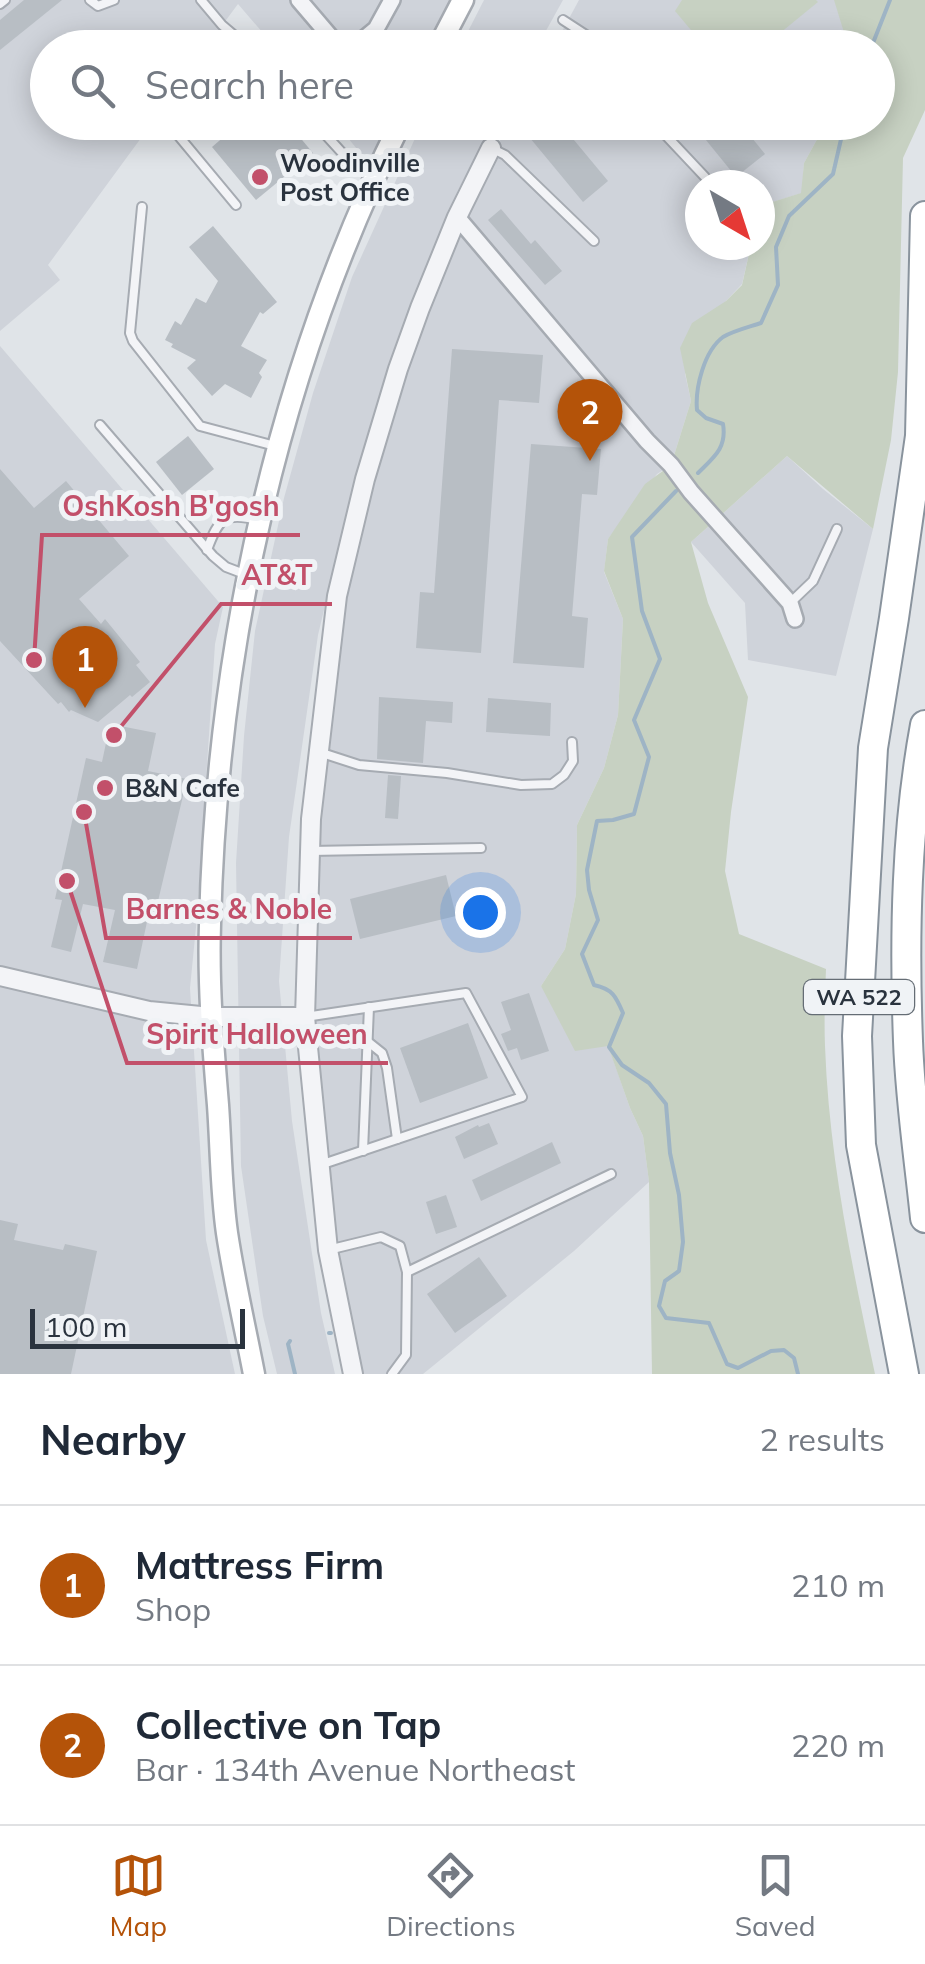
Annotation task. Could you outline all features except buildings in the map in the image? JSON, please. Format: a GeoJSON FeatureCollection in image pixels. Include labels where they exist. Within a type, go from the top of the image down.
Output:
{"type":"FeatureCollection","features":[{"type":"Feature","properties":{"kind":"highway"},"geometry":{"type":"LineString","coordinates":[[894,618],[920,436],[925,216]]}},
{"type":"Feature","properties":{"kind":"highway","name":"WA 522"},"geometry":{"type":"LineString","coordinates":[[904,1374],[861,1146],[857,1036],[873,748],[894,618],[925,494]]}},
{"type":"Feature","properties":{"kind":"highway","name":"WA 522"},"geometry":{"type":"LineString","coordinates":[[925,725],[916,776],[907,904],[908,1043],[925,1218]]}},
{"type":"Feature","properties":{"kind":"highway"},"geometry":{"type":"LineString","coordinates":[[907,904],[925,827]]}},
{"type":"Feature","properties":{"kind":"main road"},"geometry":{"type":"LineString","coordinates":[[447,30],[463,0]]}},
{"type":"Feature","properties":{"kind":"main road"},"geometry":{"type":"LineString","coordinates":[[254,1374],[226,1230],[211,1017],[210,925],[221,750],[247,575],[279,447],[328,289],[392,140]]}},
{"type":"Feature","properties":{"kind":"street"},"geometry":{"type":"LineString","coordinates":[[299,0],[325,30]]}},
{"type":"Feature","properties":{"kind":"street"},"geometry":{"type":"LineString","coordinates":[[375,30],[392,0]]}},
{"type":"Feature","properties":{"kind":"street"},"geometry":{"type":"LineString","coordinates":[[353,1374],[328,1250],[304,1017],[311,820],[338,596],[364,479],[404,354],[458,217],[491,148]]}},
{"type":"Feature","properties":{"kind":"street"},"geometry":{"type":"LineString","coordinates":[[458,217],[792,611]]}},
{"type":"Feature","properties":{"kind":"street"},"geometry":{"type":"LineString","coordinates":[[0,976],[150,1011],[211,1017],[304,1017]]}},
{"type":"Feature","properties":{"kind":"lane"},"geometry":{"type":"LineString","coordinates":[[90,0],[98,6],[114,0]]}},
{"type":"Feature","properties":{"kind":"lane"},"geometry":{"type":"LineString","coordinates":[[201,0],[228,30]]}},
{"type":"Feature","properties":{"kind":"lane"},"geometry":{"type":"LineString","coordinates":[[562,20],[578,30]]}},
{"type":"Feature","properties":{"kind":"lane"},"geometry":{"type":"LineString","coordinates":[[183,140],[236,205]]}},
{"type":"Feature","properties":{"kind":"lane"},"geometry":{"type":"LineString","coordinates":[[330,140],[345,156]]}},
{"type":"Feature","properties":{"kind":"lane"},"geometry":{"type":"LineString","coordinates":[[670,140],[698,170]]}},
{"type":"Feature","properties":{"kind":"lane"},"geometry":{"type":"LineString","coordinates":[[491,148],[506,155],[594,241]]}},
{"type":"Feature","properties":{"kind":"lane"},"geometry":{"type":"LineString","coordinates":[[142,207],[130,333],[133,342],[200,426],[279,447]]}},
{"type":"Feature","properties":{"kind":"lane"},"geometry":{"type":"LineString","coordinates":[[100,425],[207,550],[226,566],[247,575]]}},
{"type":"Feature","properties":{"kind":"lane"},"geometry":{"type":"LineString","coordinates":[[207,550],[215,528],[222,521],[235,514],[259,520]]}},
{"type":"Feature","properties":{"kind":"lane"},"geometry":{"type":"LineString","coordinates":[[792,611],[813,581],[836,529]]}},
{"type":"Feature","properties":{"kind":"lane"},"geometry":{"type":"LineString","coordinates":[[319,752],[359,765],[522,785],[552,784],[564,775],[573,760],[572,742]]}},
{"type":"Feature","properties":{"kind":"lane"},"geometry":{"type":"LineString","coordinates":[[310,851],[481,848]]}},
{"type":"Feature","properties":{"kind":"lane"},"geometry":{"type":"LineString","coordinates":[[304,1017],[466,993],[522,1098],[320,1165]]}},
{"type":"Feature","properties":{"kind":"lane"},"geometry":{"type":"LineString","coordinates":[[362,1151],[368,1008]]}},
{"type":"Feature","properties":{"kind":"lane"},"geometry":{"type":"LineString","coordinates":[[367,1041],[382,1053],[387,1068],[397,1139]]}},
{"type":"Feature","properties":{"kind":"lane"},"geometry":{"type":"LineString","coordinates":[[407,1272],[611,1174]]}},
{"type":"Feature","properties":{"kind":"lane"},"geometry":{"type":"LineString","coordinates":[[328,1250],[381,1237],[400,1246],[407,1272],[406,1355],[392,1374]]}},
{"type":"Feature","properties":{"kind":"shaded area"},"geometry":{"type":"Polygon","coordinates":[[[0,0],[471,0],[455,30],[260,30],[238,4],[219,30],[30,30],[30,140],[140,140],[48,265],[60,280],[0,331],[0,0]]]}},
{"type":"Feature","properties":{"kind":"shaded area"},"geometry":{"type":"Polygon","coordinates":[[[484,0],[563,0],[546,30],[469,30],[484,0]]]}},
{"type":"Feature","properties":{"kind":"shaded area"},"geometry":{"type":"Polygon","coordinates":[[[579,0],[864,0],[850,30],[563,30],[579,0]]]}},
{"type":"Feature","properties":{"kind":"shaded area"},"geometry":{"type":"Polygon","coordinates":[[[350,140],[400,140],[381,179],[350,140]]]}},
{"type":"Feature","properties":{"kind":"shaded area"},"geometry":{"type":"Polygon","coordinates":[[[414,140],[486,140],[458,190],[382,388],[318,635],[289,837],[279,981],[292,1121],[321,1313],[335,1374],[277,1374],[263,1316],[241,1166],[236,863],[244,736],[255,631],[284,498],[313,393],[352,277],[414,140]]]}},
{"type":"Feature","properties":{"kind":"shaded area"},"geometry":{"type":"Polygon","coordinates":[[[500,140],[817,140],[804,163],[802,193],[775,201],[775,170],[685,170],[685,260],[748,260],[742,284],[726,301],[685,374],[691,401],[671,465],[657,474],[608,539],[604,572],[623,619],[618,715],[604,768],[577,825],[576,894],[565,949],[541,986],[608,1045],[643,1136],[649,1182],[574,1251],[423,1374],[353,1374],[305,1017],[311,819],[338,596],[365,479],[457,217],[500,140]]]}},
{"type":"Feature","properties":{"kind":"shaded area"},"geometry":{"type":"Polygon","coordinates":[[[0,346],[223,607],[215,644],[190,988],[206,1240],[235,1374],[0,1374],[0,346]]]}},
{"type":"Feature","properties":{"kind":"shaded area"},"geometry":{"type":"Polygon","coordinates":[[[787,456],[873,529],[836,676],[748,660],[745,603],[691,542],[787,456]]]}},
{"type":"Feature","properties":{"kind":"green space"},"geometry":{"type":"Polygon","coordinates":[[[682,0],[818,2],[784,30],[691,30],[675,11],[682,0]]]}},
{"type":"Feature","properties":{"kind":"green space"},"geometry":{"type":"Polygon","coordinates":[[[834,0],[925,0],[925,110],[903,158],[898,372],[891,440],[873,529],[787,456],[691,542],[708,603],[748,697],[725,871],[739,934],[826,969],[825,1046],[831,1129],[850,1252],[875,1374],[652,1374],[649,1182],[643,1136],[608,1046],[575,1051],[541,986],[565,949],[576,894],[577,825],[604,768],[618,715],[623,619],[604,571],[608,539],[645,484],[671,465],[691,401],[680,348],[692,323],[726,301],[742,285],[748,260],[775,260],[775,201],[801,193],[804,163],[817,140],[895,140],[895,30],[843,30],[834,0]]]}},
{"type":"Feature","properties":{"kind":"waterway"},"geometry":{"type":"LineString","coordinates":[[878,30],[890,0]]}},
{"type":"Feature","properties":{"kind":"waterway"},"geometry":{"type":"LineString","coordinates":[[698,473],[718,452],[724,432],[723,424],[697,410],[699,381],[706,360],[723,337],[761,323],[778,285],[776,247],[789,216],[833,174],[841,140]]}},
{"type":"Feature","properties":{"kind":"waterway"},"geometry":{"type":"LineString","coordinates":[[676,491],[632,537],[642,611],[660,659],[634,720],[649,757],[634,814],[597,821],[587,870],[598,920],[582,954],[594,985],[613,994],[623,1013],[609,1047],[622,1065],[649,1083],[666,1104],[683,1242],[679,1271],[665,1281],[659,1306],[666,1318],[709,1323],[727,1364],[738,1368],[771,1351],[784,1350],[794,1358],[798,1374]]}},
{"type":"Feature","properties":{"kind":"waterway"},"geometry":{"type":"LineString","coordinates":[[290,1341],[295,1374]]}},
{"type":"Feature","properties":{"kind":"place","name":"Woodinville Post Office"},"geometry":{"type":"Point","coordinates":[260,177]}},
{"type":"Feature","properties":{"kind":"place","name":"Collective on Tap"},"geometry":{"type":"Point","coordinates":[590,461]}},
{"type":"Feature","properties":{"kind":"place","name":"OshKosh B'gosh"},"geometry":{"type":"Point","coordinates":[34,660]}},
{"type":"Feature","properties":{"kind":"place","name":"Mattress Firm"},"geometry":{"type":"Point","coordinates":[85,708]}},
{"type":"Feature","properties":{"kind":"place","name":"AT&T"},"geometry":{"type":"Point","coordinates":[114,735]}},
{"type":"Feature","properties":{"kind":"place","name":"B&N Cafe"},"geometry":{"type":"Point","coordinates":[105,788]}},
{"type":"Feature","properties":{"kind":"place","name":"Barnes & Noble"},"geometry":{"type":"Point","coordinates":[84,812]}},
{"type":"Feature","properties":{"kind":"place","name":"Spirit Halloween"},"geometry":{"type":"Point","coordinates":[67,881]}}]}
